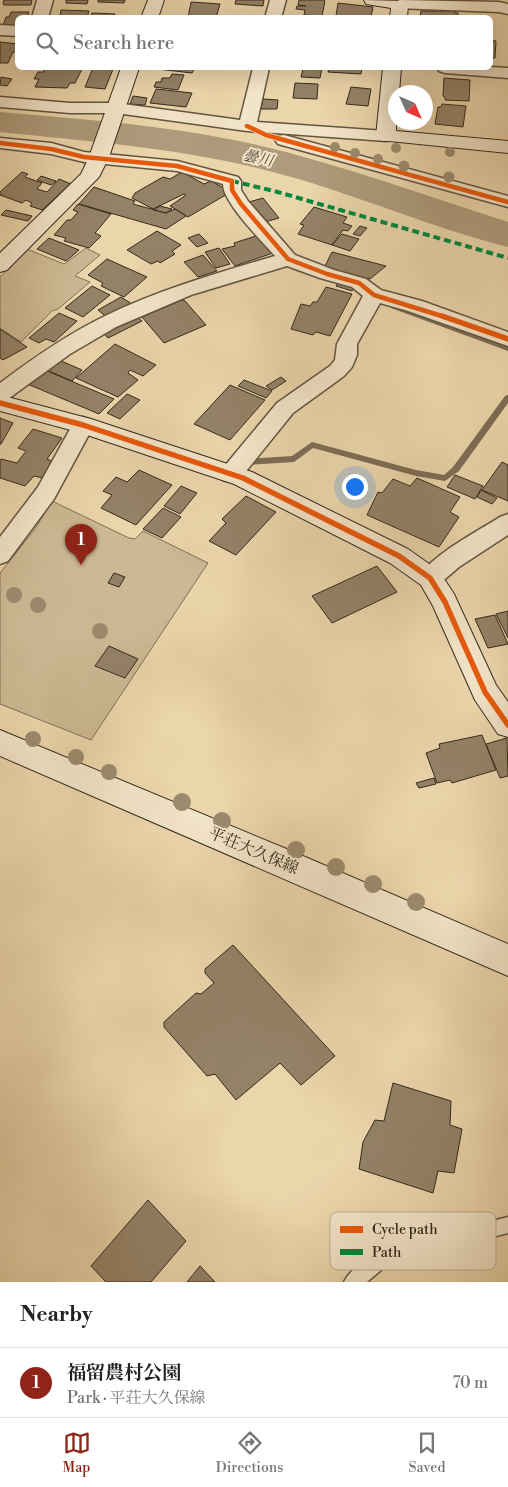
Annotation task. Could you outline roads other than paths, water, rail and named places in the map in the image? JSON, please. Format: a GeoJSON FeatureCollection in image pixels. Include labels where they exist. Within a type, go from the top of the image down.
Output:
{"type":"FeatureCollection","features":[{"type":"Feature","properties":{"kind":"street"},"geometry":{"type":"LineString","coordinates":[[41,15],[45,0]]}},
{"type":"Feature","properties":{"kind":"street"},"geometry":{"type":"LineString","coordinates":[[150,15],[156,0]]}},
{"type":"Feature","properties":{"kind":"street"},"geometry":{"type":"LineString","coordinates":[[275,15],[278,0]]}},
{"type":"Feature","properties":{"kind":"street"},"geometry":{"type":"LineString","coordinates":[[372,0],[399,11],[499,7],[508,9]]}},
{"type":"Feature","properties":{"kind":"street"},"geometry":{"type":"LineString","coordinates":[[0,30],[15,31]]}},
{"type":"Feature","properties":{"kind":"street"},"geometry":{"type":"LineString","coordinates":[[0,264],[89,177],[99,157],[129,70]]}},
{"type":"Feature","properties":{"kind":"street"},"geometry":{"type":"LineString","coordinates":[[247,126],[261,70]]}},
{"type":"Feature","properties":{"kind":"street"},"geometry":{"type":"LineString","coordinates":[[386,136],[392,70]]}},
{"type":"Feature","properties":{"kind":"street"},"geometry":{"type":"LineString","coordinates":[[470,70],[508,73]]}},
{"type":"Feature","properties":{"kind":"street"},"geometry":{"type":"LineString","coordinates":[[0,91],[118,104],[247,126],[508,147]]}},
{"type":"Feature","properties":{"kind":"street"},"geometry":{"type":"LineString","coordinates":[[0,102],[70,108],[118,104]]}},
{"type":"Feature","properties":{"kind":"street"},"geometry":{"type":"LineString","coordinates":[[247,126],[266,135],[508,202]]}},
{"type":"Feature","properties":{"kind":"street"},"geometry":{"type":"LineString","coordinates":[[0,143],[58,150],[82,157],[162,163],[209,173],[232,181],[232,190],[241,204],[288,259],[327,274],[359,283],[374,294],[415,306],[508,339]]}},
{"type":"Feature","properties":{"kind":"street"},"geometry":{"type":"LineString","coordinates":[[0,394],[48,358],[86,335],[134,311],[223,277],[288,259]]}},
{"type":"Feature","properties":{"kind":"street"},"geometry":{"type":"LineString","coordinates":[[230,474],[285,408],[338,371],[348,355],[347,344],[374,294]]}},
{"type":"Feature","properties":{"kind":"street"},"geometry":{"type":"LineString","coordinates":[[0,403],[83,425],[230,474],[391,552],[430,578],[445,602],[485,692],[508,725]]}},
{"type":"Feature","properties":{"kind":"street"},"geometry":{"type":"LineString","coordinates":[[0,554],[46,493],[83,425]]}},
{"type":"Feature","properties":{"kind":"street"},"geometry":{"type":"LineString","coordinates":[[430,578],[451,560],[508,524]]}},
{"type":"Feature","properties":{"kind":"street","name":"平荘大久保線"},"geometry":{"type":"LineString","coordinates":[[0,743],[270,856],[508,960]]}},
{"type":"Feature","properties":{"kind":"lane"},"geometry":{"type":"LineString","coordinates":[[353,1282],[368,1270]]}},
{"type":"Feature","properties":{"kind":"waterway","name":"曇川"},"geometry":{"type":"LineString","coordinates":[[0,122],[124,134],[208,146],[296,167],[508,235]]}},
{"type":"Feature","properties":{"kind":"waterway"},"geometry":{"type":"LineString","coordinates":[[393,306],[508,349]]}},
{"type":"Feature","properties":{"kind":"waterway"},"geometry":{"type":"LineString","coordinates":[[247,462],[294,459],[312,445],[416,473],[445,478],[456,469],[508,398]]}},
{"type":"Feature","properties":{"kind":"place","name":"福留農村公園"},"geometry":{"type":"Point","coordinates":[81,565]}}]}
